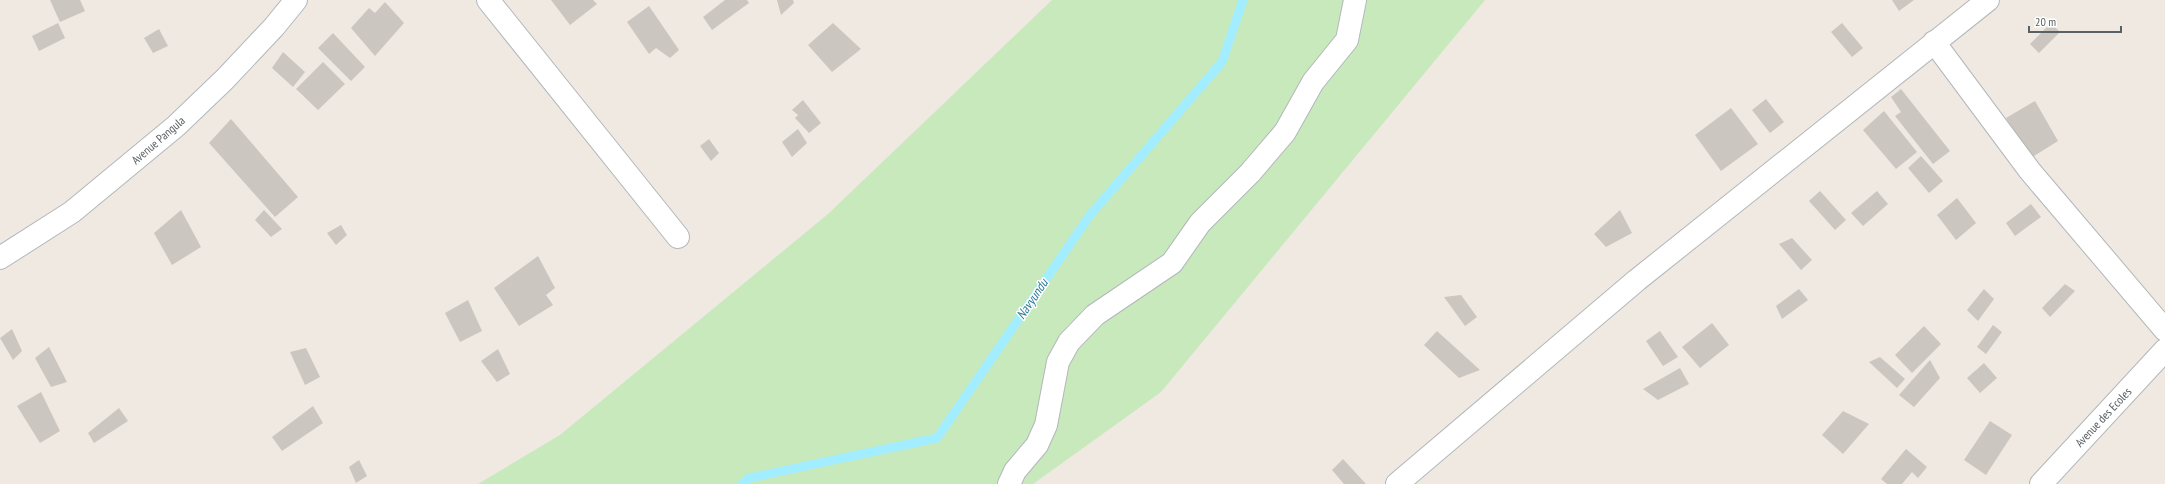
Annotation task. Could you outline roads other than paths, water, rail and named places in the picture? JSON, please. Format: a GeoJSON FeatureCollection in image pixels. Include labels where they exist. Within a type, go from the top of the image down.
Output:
{"type":"FeatureCollection","features":[{"type":"Feature","properties":{"kind":"street","name":"Avenue Pangula"},"geometry":{"type":"LineString","coordinates":[[0,258],[72,212],[176,126],[224,80],[274,27],[296,0]]}},
{"type":"Feature","properties":{"kind":"street"},"geometry":{"type":"LineString","coordinates":[[488,0],[678,237]]}},
{"type":"Feature","properties":{"kind":"street"},"geometry":{"type":"LineString","coordinates":[[1010,484],[1016,470],[1037,445],[1046,425],[1058,362],[1069,342],[1095,315],[1172,263],[1200,223],[1250,172],[1285,132],[1313,82],[1347,40],[1355,0]]}},
{"type":"Feature","properties":{"kind":"street"},"geometry":{"type":"LineString","coordinates":[[1396,484],[1637,280],[1988,0]]}},
{"type":"Feature","properties":{"kind":"street"},"geometry":{"type":"LineString","coordinates":[[1934,42],[2030,171],[2165,330]]}},
{"type":"Feature","properties":{"kind":"street","name":"Avenue des Ecoles"},"geometry":{"type":"LineString","coordinates":[[2041,484],[2165,350]]}},
{"type":"Feature","properties":{"kind":"waterway","name":"Navyundu"},"geometry":{"type":"LineString","coordinates":[[742,484],[749,478],[937,438],[1090,215],[1222,62],[1243,0]]}}]}
